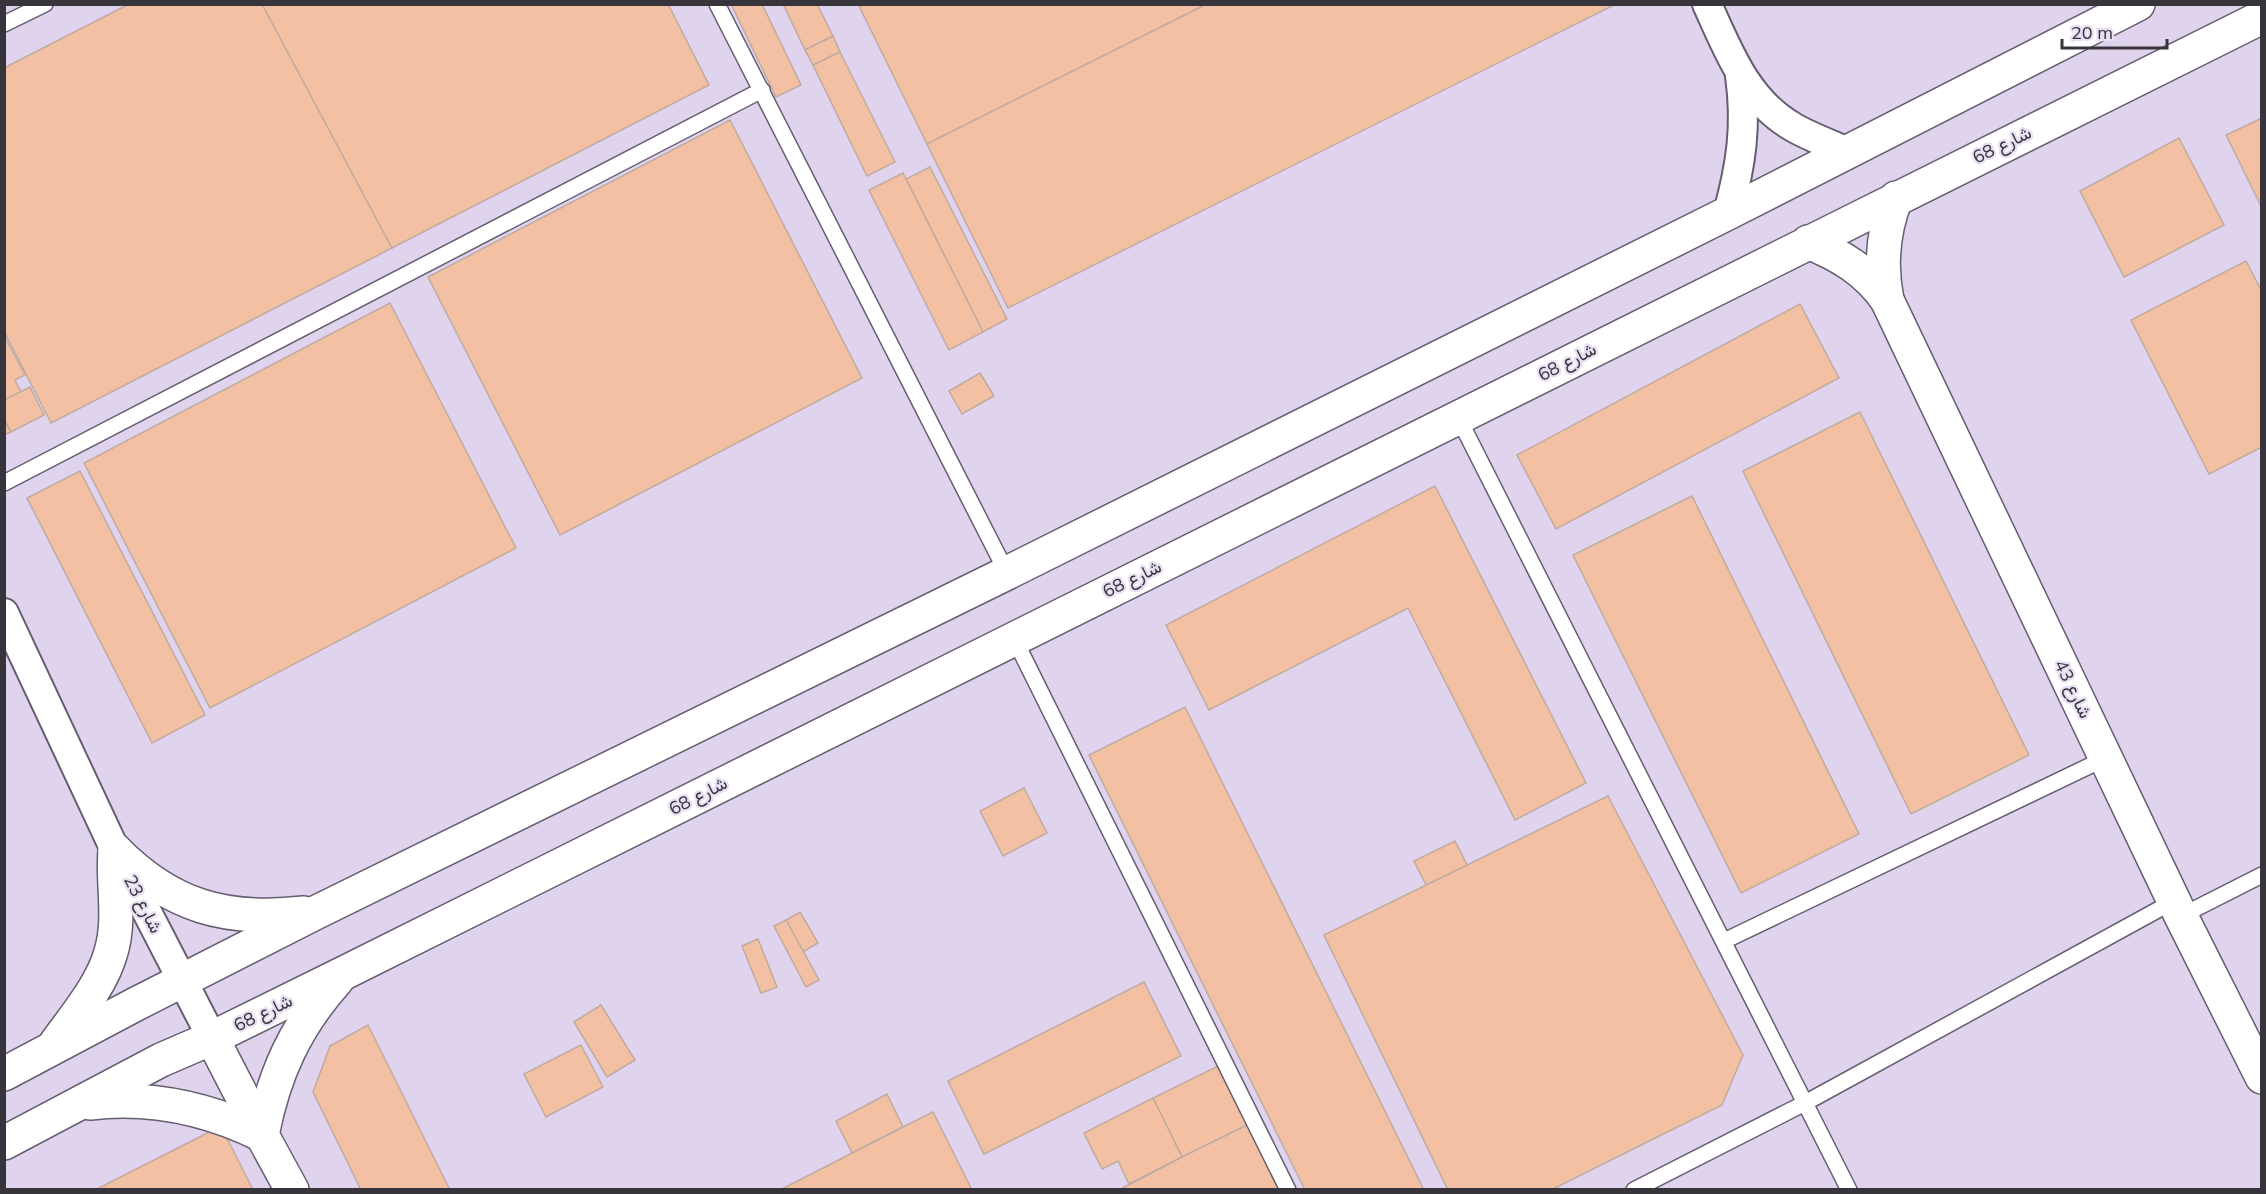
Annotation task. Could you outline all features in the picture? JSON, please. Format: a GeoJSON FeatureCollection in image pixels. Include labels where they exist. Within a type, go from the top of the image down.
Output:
{"type":"FeatureCollection","features":[{"type":"Feature","properties":{"kind":"street"},"geometry":{"type":"LineString","coordinates":[[1707,4],[1740,76],[1773,113],[1792,127],[1848,152]]}},
{"type":"Feature","properties":{"kind":"street"},"geometry":{"type":"LineString","coordinates":[[4,1074],[317,912],[1006,573],[1728,213],[2138,4]]}},
{"type":"Feature","properties":{"kind":"street","name":"شارع 68"},"geometry":{"type":"LineString","coordinates":[[4,1143],[161,1060],[212,1038],[344,973],[2262,16]]}},
{"type":"Feature","properties":{"kind":"street"},"geometry":{"type":"LineString","coordinates":[[1728,213],[1742,151],[1744,125],[1740,76]]}},
{"type":"Feature","properties":{"kind":"street","name":"شارع 43"},"geometry":{"type":"LineString","coordinates":[[1887,300],[1884,282],[1884,238],[1896,198]]}},
{"type":"Feature","properties":{"kind":"street","name":"شارع 43"},"geometry":{"type":"LineString","coordinates":[[1808,242],[1848,261],[1877,285],[1887,300],[2178,908],[2262,1077]]}},
{"type":"Feature","properties":{"kind":"street","name":"شارع 23"},"geometry":{"type":"LineString","coordinates":[[4,614],[115,850],[292,1190]]}},
{"type":"Feature","properties":{"kind":"street"},"geometry":{"type":"LineString","coordinates":[[115,850],[145,878],[172,894],[200,906],[220,912],[269,917],[317,912]]}},
{"type":"Feature","properties":{"kind":"street"},"geometry":{"type":"LineString","coordinates":[[52,1049],[96,985],[111,951],[115,930],[115,850]]}},
{"type":"Feature","properties":{"kind":"street"},"geometry":{"type":"LineString","coordinates":[[76,1105],[112,1101],[147,1101],[182,1106],[210,1113],[262,1135],[268,1104],[290,1046],[311,1012],[344,973]]}},
{"type":"Feature","properties":{"kind":"lane"},"geometry":{"type":"LineString","coordinates":[[4,24],[45,4]]}},
{"type":"Feature","properties":{"kind":"lane"},"geometry":{"type":"LineString","coordinates":[[717,4],[1006,573]]}},
{"type":"Feature","properties":{"kind":"lane"},"geometry":{"type":"LineString","coordinates":[[4,483],[762,90]]}},
{"type":"Feature","properties":{"kind":"lane"},"geometry":{"type":"LineString","coordinates":[[1458,417],[1849,1190]]}},
{"type":"Feature","properties":{"kind":"lane"},"geometry":{"type":"LineString","coordinates":[[1014,638],[1288,1190]]}},
{"type":"Feature","properties":{"kind":"lane"},"geometry":{"type":"LineString","coordinates":[[1724,942],[2106,758]]}},
{"type":"Feature","properties":{"kind":"lane"},"geometry":{"type":"LineString","coordinates":[[1634,1190],[2178,908],[2262,875]]}},
{"type":"Feature","properties":{"kind":"shaded area"},"geometry":{"type":"Polygon","coordinates":[[[5,5],[2261,5],[2261,1189],[5,1189],[5,5]]]}},
{"type":"Feature","properties":{"kind":"building"},"geometry":{"type":"Polygon","coordinates":[[[129,4],[262,4],[392,248],[51,423],[4,331],[4,68],[129,4]]]}},
{"type":"Feature","properties":{"kind":"building"},"geometry":{"type":"Polygon","coordinates":[[[262,4],[668,4],[709,85],[392,248],[262,4]]]}},
{"type":"Feature","properties":{"kind":"building"},"geometry":{"type":"Polygon","coordinates":[[[731,4],[762,4],[801,85],[776,97],[731,4]]]}},
{"type":"Feature","properties":{"kind":"building"},"geometry":{"type":"Polygon","coordinates":[[[783,4],[817,4],[833,36],[805,50],[783,4]]]}},
{"type":"Feature","properties":{"kind":"building"},"geometry":{"type":"Polygon","coordinates":[[[858,4],[1207,4],[927,144],[858,4]]]}},
{"type":"Feature","properties":{"kind":"building"},"geometry":{"type":"Polygon","coordinates":[[[1207,4],[1616,4],[1008,308],[927,144],[1207,4]]]}},
{"type":"Feature","properties":{"kind":"building"},"geometry":{"type":"Polygon","coordinates":[[[833,36],[840,52],[813,65],[805,50],[833,36]]]}},
{"type":"Feature","properties":{"kind":"building"},"geometry":{"type":"Polygon","coordinates":[[[840,52],[895,162],[867,176],[813,65],[840,52]]]}},
{"type":"Feature","properties":{"kind":"building"},"geometry":{"type":"Polygon","coordinates":[[[2262,118],[2262,208],[2226,135],[2262,118]]]}},
{"type":"Feature","properties":{"kind":"building"},"geometry":{"type":"Polygon","coordinates":[[[730,120],[862,378],[560,535],[428,277],[730,120]]]}},
{"type":"Feature","properties":{"kind":"building"},"geometry":{"type":"Polygon","coordinates":[[[2179,138],[2224,225],[2124,277],[2080,191],[2179,138]]]}},
{"type":"Feature","properties":{"kind":"building"},"geometry":{"type":"Polygon","coordinates":[[[930,167],[1007,319],[983,332],[906,179],[930,167]]]}},
{"type":"Feature","properties":{"kind":"building"},"geometry":{"type":"Polygon","coordinates":[[[903,173],[983,332],[949,350],[869,190],[903,173]]]}},
{"type":"Feature","properties":{"kind":"building"},"geometry":{"type":"Polygon","coordinates":[[[2246,261],[2262,292],[2262,447],[2209,474],[2131,320],[2246,261]]]}},
{"type":"Feature","properties":{"kind":"building"},"geometry":{"type":"Polygon","coordinates":[[[390,303],[516,548],[210,708],[84,463],[390,303]]]}},
{"type":"Feature","properties":{"kind":"building"},"geometry":{"type":"Polygon","coordinates":[[[1800,304],[1839,378],[1556,529],[1517,455],[1800,304]]]}},
{"type":"Feature","properties":{"kind":"building"},"geometry":{"type":"Polygon","coordinates":[[[4,335],[25,375],[15,380],[21,392],[4,400],[4,335]]]}},
{"type":"Feature","properties":{"kind":"building"},"geometry":{"type":"Polygon","coordinates":[[[980,373],[994,396],[962,414],[949,391],[980,373]]]}},
{"type":"Feature","properties":{"kind":"building"},"geometry":{"type":"Polygon","coordinates":[[[30,387],[44,415],[11,432],[4,420],[4,400],[30,387]]]}},
{"type":"Feature","properties":{"kind":"building"},"geometry":{"type":"Polygon","coordinates":[[[1860,412],[2029,755],[1911,814],[1743,471],[1860,412]]]}},
{"type":"Feature","properties":{"kind":"building"},"geometry":{"type":"Polygon","coordinates":[[[4,420],[11,432],[4,435],[4,420]]]}},
{"type":"Feature","properties":{"kind":"building"},"geometry":{"type":"Polygon","coordinates":[[[80,471],[205,715],[152,743],[27,498],[80,471]]]}},
{"type":"Feature","properties":{"kind":"building"},"geometry":{"type":"Polygon","coordinates":[[[1435,486],[1586,783],[1515,820],[1408,608],[1209,710],[1166,625],[1435,486]]]}},
{"type":"Feature","properties":{"kind":"building"},"geometry":{"type":"Polygon","coordinates":[[[1692,496],[1859,834],[1741,893],[1573,555],[1692,496]]]}},
{"type":"Feature","properties":{"kind":"building"},"geometry":{"type":"Polygon","coordinates":[[[1185,707],[1424,1190],[1305,1190],[1089,755],[1185,707]]]}},
{"type":"Feature","properties":{"kind":"building"},"geometry":{"type":"Polygon","coordinates":[[[1024,788],[1047,833],[1003,856],[980,811],[1024,788]]]}},
{"type":"Feature","properties":{"kind":"building"},"geometry":{"type":"Polygon","coordinates":[[[1608,796],[1743,1055],[1722,1105],[1551,1190],[1448,1190],[1324,935],[1608,796]]]}},
{"type":"Feature","properties":{"kind":"building"},"geometry":{"type":"Polygon","coordinates":[[[1455,841],[1467,865],[1426,885],[1414,861],[1455,841]]]}},
{"type":"Feature","properties":{"kind":"building"},"geometry":{"type":"Polygon","coordinates":[[[800,912],[818,943],[803,952],[786,920],[800,912]]]}},
{"type":"Feature","properties":{"kind":"building"},"geometry":{"type":"Polygon","coordinates":[[[786,920],[819,980],[806,987],[774,926],[786,920]]]}},
{"type":"Feature","properties":{"kind":"building"},"geometry":{"type":"Polygon","coordinates":[[[758,939],[777,987],[761,993],[742,946],[758,939]]]}},
{"type":"Feature","properties":{"kind":"building"},"geometry":{"type":"Polygon","coordinates":[[[1144,982],[1181,1056],[984,1154],[948,1081],[1144,982]]]}},
{"type":"Feature","properties":{"kind":"building"},"geometry":{"type":"Polygon","coordinates":[[[601,1005],[635,1060],[607,1077],[574,1022],[601,1005]]]}},
{"type":"Feature","properties":{"kind":"building"},"geometry":{"type":"Polygon","coordinates":[[[368,1025],[450,1190],[361,1190],[313,1092],[330,1046],[368,1025]]]}},
{"type":"Feature","properties":{"kind":"building"},"geometry":{"type":"Polygon","coordinates":[[[581,1045],[603,1087],[546,1117],[524,1074],[581,1045]]]}},
{"type":"Feature","properties":{"kind":"building"},"geometry":{"type":"Polygon","coordinates":[[[1218,1066],[1247,1125],[1182,1157],[1153,1098],[1218,1066]]]}},
{"type":"Feature","properties":{"kind":"building"},"geometry":{"type":"Polygon","coordinates":[[[887,1094],[903,1127],[852,1153],[836,1121],[887,1094]]]}},
{"type":"Feature","properties":{"kind":"building"},"geometry":{"type":"Polygon","coordinates":[[[1153,1098],[1182,1157],[1129,1184],[1118,1161],[1102,1169],[1084,1133],[1153,1098]]]}},
{"type":"Feature","properties":{"kind":"building"},"geometry":{"type":"Polygon","coordinates":[[[933,1112],[972,1190],[780,1190],[903,1127],[933,1112]]]}},
{"type":"Feature","properties":{"kind":"building"},"geometry":{"type":"Polygon","coordinates":[[[1247,1125],[1279,1190],[1119,1190],[1182,1157],[1247,1125]]]}},
{"type":"Feature","properties":{"kind":"building"},"geometry":{"type":"Polygon","coordinates":[[[221,1126],[253,1190],[95,1190],[221,1126]]]}}]}
